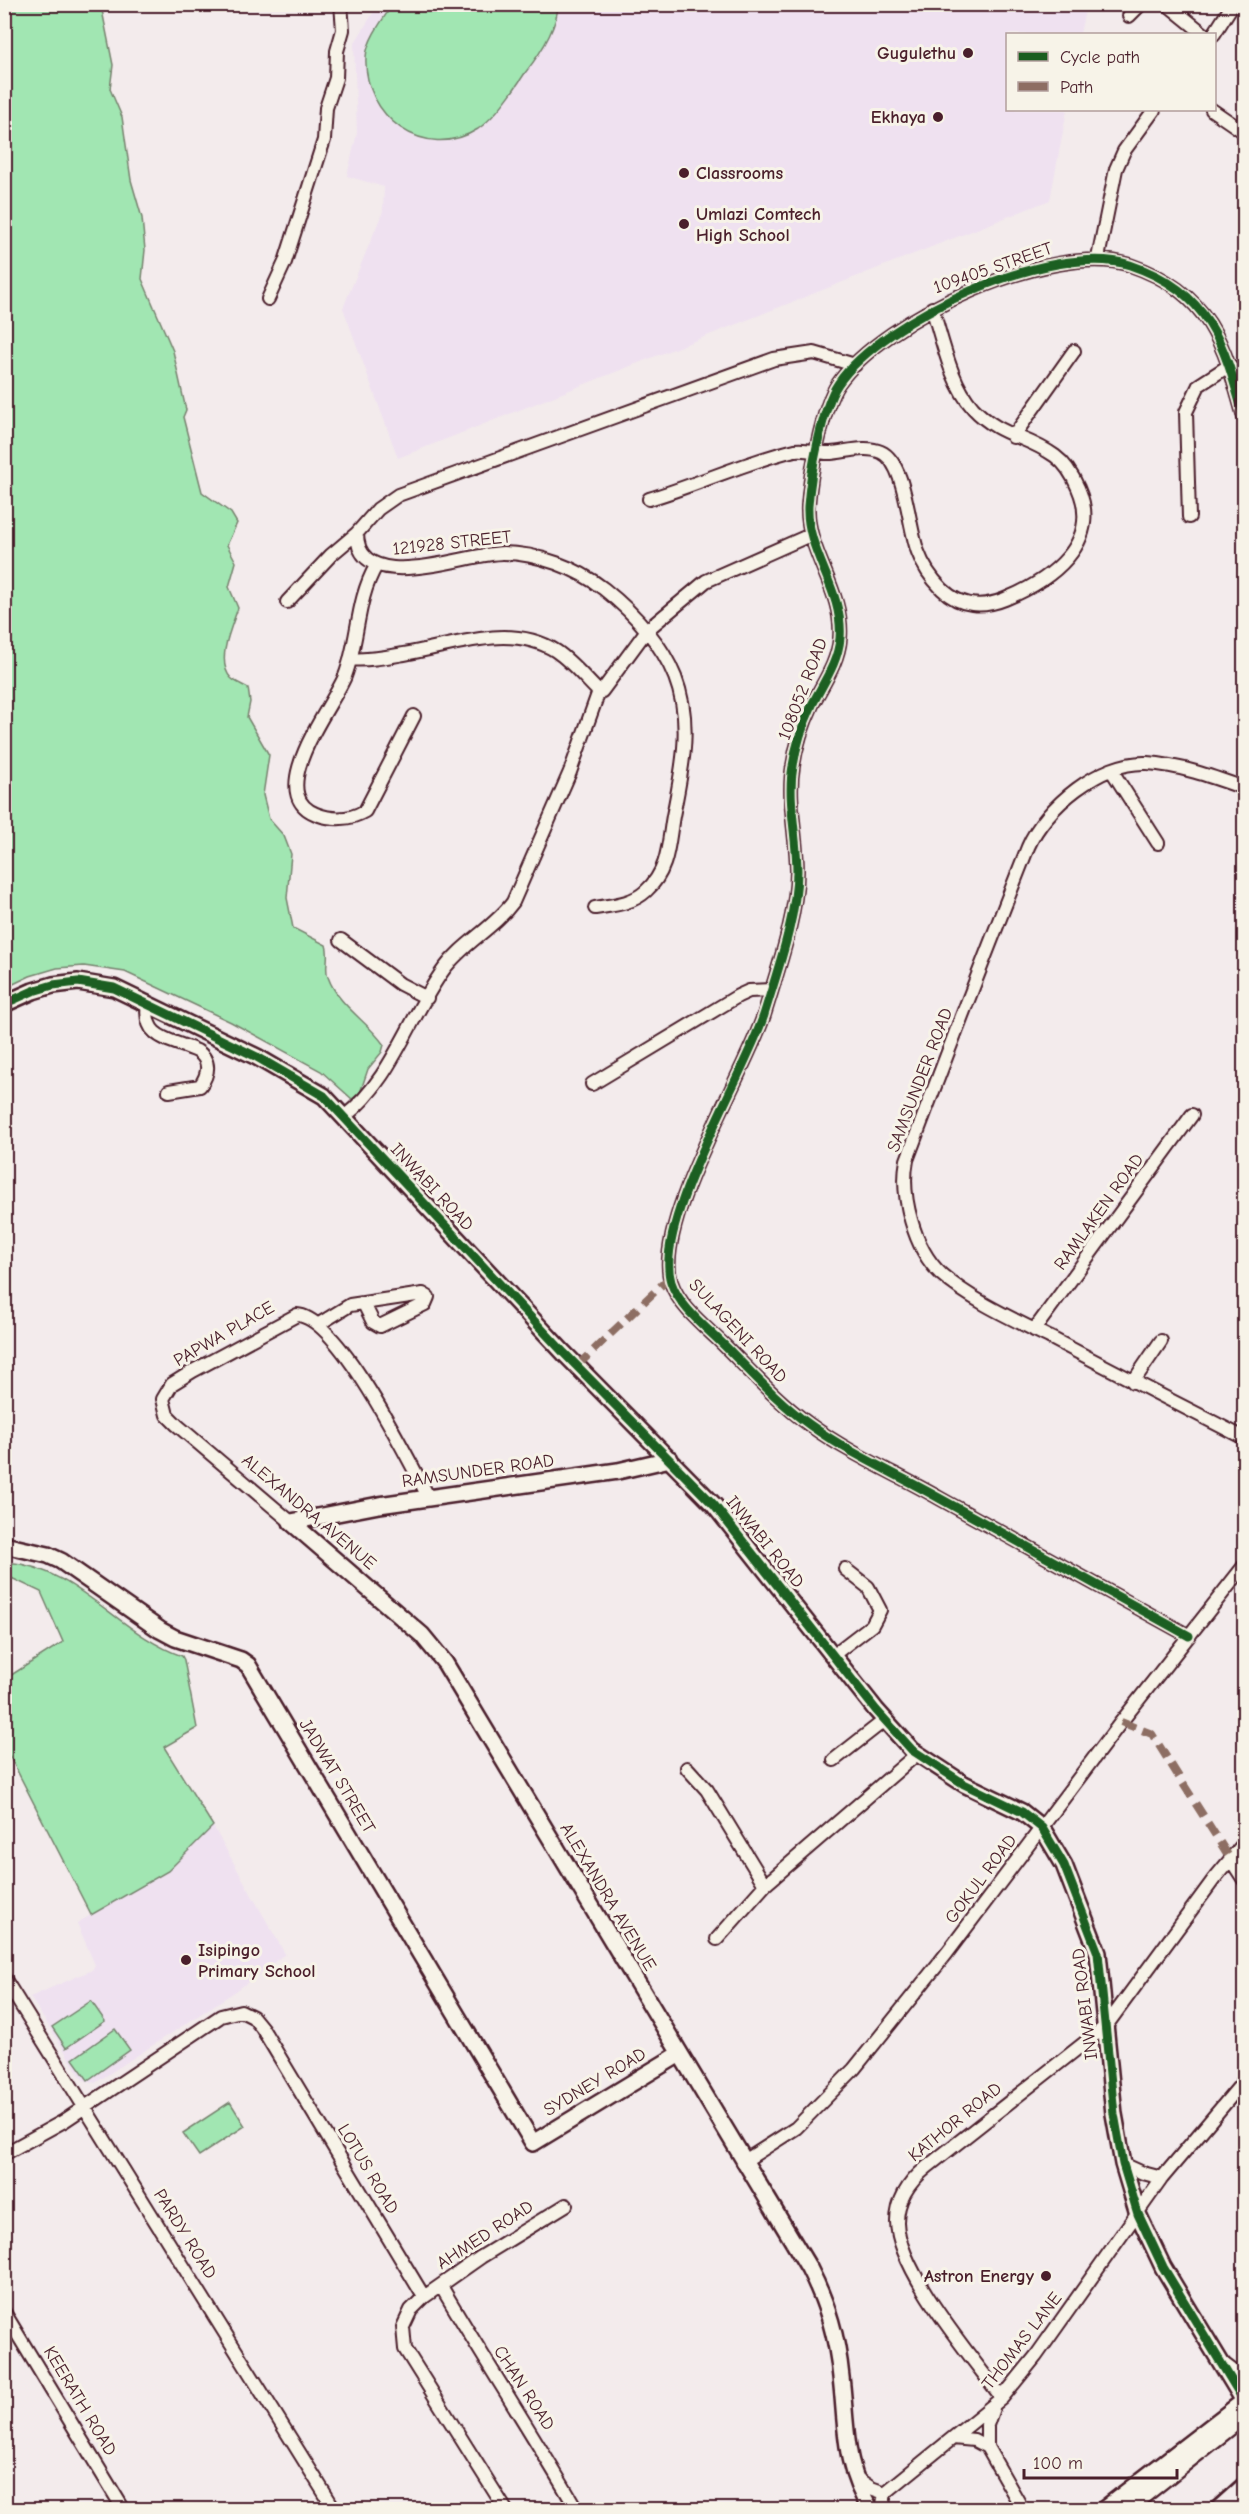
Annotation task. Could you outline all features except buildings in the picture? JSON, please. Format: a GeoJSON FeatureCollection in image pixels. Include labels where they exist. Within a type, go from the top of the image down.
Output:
{"type":"FeatureCollection","features":[{"type":"Feature","properties":{"kind":"street"},"geometry":{"type":"LineString","coordinates":[[268,299],[285,262],[294,226],[324,140],[326,108],[336,78],[338,51],[343,30],[341,4]]}},
{"type":"Feature","properties":{"kind":"street"},"geometry":{"type":"LineString","coordinates":[[1129,16],[1142,4]]}},
{"type":"Feature","properties":{"kind":"street"},"geometry":{"type":"LineString","coordinates":[[1167,4],[1203,33]]}},
{"type":"Feature","properties":{"kind":"street"},"geometry":{"type":"LineString","coordinates":[[1215,33],[1233,4]]}},
{"type":"Feature","properties":{"kind":"street"},"geometry":{"type":"LineString","coordinates":[[1098,258],[1116,169],[1124,151],[1153,111]]}},
{"type":"Feature","properties":{"kind":"street"},"geometry":{"type":"LineString","coordinates":[[1214,111],[1245,132]]}},
{"type":"Feature","properties":{"kind":"street","name":"109405 STREET"},"geometry":{"type":"LineString","coordinates":[[816,452],[836,387],[855,365],[910,321],[932,308],[1052,263],[1098,258],[1121,262],[1165,280],[1185,297],[1213,327],[1230,365],[1245,417]]}},
{"type":"Feature","properties":{"kind":"street"},"geometry":{"type":"LineString","coordinates":[[649,499],[796,450],[816,452],[867,449],[883,453],[891,461],[903,487],[915,541],[925,569],[950,597],[980,605],[1019,593],[1046,579],[1065,562],[1075,549],[1082,528],[1082,495],[1067,468],[1041,447],[1013,437],[992,426],[962,393],[932,308]]}},
{"type":"Feature","properties":{"kind":"street"},"geometry":{"type":"LineString","coordinates":[[1013,437],[1074,351]]}},
{"type":"Feature","properties":{"kind":"street"},"geometry":{"type":"LineString","coordinates":[[287,602],[378,509],[398,495],[774,359],[814,353],[855,365]]}},
{"type":"Feature","properties":{"kind":"street"},"geometry":{"type":"LineString","coordinates":[[1189,517],[1186,412],[1199,385],[1230,365]]}},
{"type":"Feature","properties":{"kind":"street","name":"108052 ROAD"},"geometry":{"type":"LineString","coordinates":[[793,764],[808,716],[834,665],[841,634],[837,603],[810,535],[808,508],[816,452]]}},
{"type":"Feature","properties":{"kind":"street","name":"121928 STREET"},"geometry":{"type":"LineString","coordinates":[[357,533],[362,553],[376,566],[412,568],[489,554],[523,554],[569,569],[602,588],[647,630],[675,677],[684,718],[683,765],[672,822],[669,853],[656,880],[635,900],[595,908]]}},
{"type":"Feature","properties":{"kind":"street"},"geometry":{"type":"LineString","coordinates":[[599,691],[605,689],[647,630],[706,581],[810,535]]}},
{"type":"Feature","properties":{"kind":"street"},"geometry":{"type":"LineString","coordinates":[[376,566],[365,589],[344,678],[320,717],[302,757],[298,789],[304,806],[313,813],[326,817],[354,817],[365,811],[414,716]]}},
{"type":"Feature","properties":{"kind":"street"},"geometry":{"type":"LineString","coordinates":[[350,658],[395,656],[476,639],[506,637],[526,639],[554,650],[599,691]]}},
{"type":"Feature","properties":{"kind":"street"},"geometry":{"type":"LineString","coordinates":[[344,1117],[358,1107],[383,1074],[426,998],[452,960],[504,915],[513,902],[570,772],[599,691]]}},
{"type":"Feature","properties":{"kind":"street","name":"SAMSUNDER ROAD"},"geometry":{"type":"LineString","coordinates":[[1245,788],[1170,766],[1144,763],[1112,771],[1069,794],[1049,814],[1034,832],[969,1004],[942,1066],[907,1160],[903,1179],[911,1221],[926,1252],[940,1273],[979,1299],[1034,1330],[1245,1438]]}},
{"type":"Feature","properties":{"kind":"street","name":"SULAGENI ROAD"},"geometry":{"type":"LineString","coordinates":[[793,764],[791,781],[796,824],[796,894],[762,1020],[705,1146],[675,1228],[669,1252],[669,1278],[676,1293],[716,1337],[809,1424],[1189,1636]]}},
{"type":"Feature","properties":{"kind":"street"},"geometry":{"type":"LineString","coordinates":[[1112,771],[1158,843]]}},
{"type":"Feature","properties":{"kind":"street"},"geometry":{"type":"LineString","coordinates":[[341,940],[400,984],[426,998]]}},
{"type":"Feature","properties":{"kind":"street","name":"INWABI ROAD"},"geometry":{"type":"LineString","coordinates":[[4,1004],[33,991],[78,982],[114,988],[311,1086],[344,1117],[564,1353],[670,1459],[733,1527],[885,1720],[917,1754],[982,1795],[1022,1812],[1042,1828],[1064,1865],[1094,1936],[1104,2000],[1114,2114],[1123,2164],[1138,2214],[1154,2250],[1244,2401]]}},
{"type":"Feature","properties":{"kind":"street"},"geometry":{"type":"LineString","coordinates":[[592,1084],[738,996],[749,991],[771,990]]}},
{"type":"Feature","properties":{"kind":"street"},"geometry":{"type":"LineString","coordinates":[[148,1004],[147,1025],[156,1034],[197,1051],[203,1055],[207,1064],[205,1079],[200,1086],[169,1092]]}},
{"type":"Feature","properties":{"kind":"street","name":"RAMLAKEN ROAD"},"geometry":{"type":"LineString","coordinates":[[1034,1330],[1192,1115]]}},
{"type":"Feature","properties":{"kind":"street"},"geometry":{"type":"LineString","coordinates":[[364,1304],[373,1322],[380,1326],[425,1304],[428,1297],[423,1293],[350,1305],[319,1324],[363,1378],[429,1498]]}},
{"type":"Feature","properties":{"kind":"street","name":"PAPWA PLACE"},"geometry":{"type":"LineString","coordinates":[[163,1399],[172,1384],[290,1317],[305,1316],[319,1324]]}},
{"type":"Feature","properties":{"kind":"street"},"geometry":{"type":"LineString","coordinates":[[1133,1382],[1161,1341]]}},
{"type":"Feature","properties":{"kind":"street","name":"ALEXANDRA AVENUE"},"geometry":{"type":"LineString","coordinates":[[163,1399],[167,1415],[177,1425],[422,1635],[445,1664],[678,2055],[809,2268],[831,2314],[842,2378],[848,2456],[854,2476],[871,2510]]}},
{"type":"Feature","properties":{"kind":"street","name":"RAMSUNDER ROAD"},"geometry":{"type":"LineString","coordinates":[[291,1522],[324,1514],[618,1471],[670,1459]]}},
{"type":"Feature","properties":{"kind":"street","name":"JADWAT STREET"},"geometry":{"type":"LineString","coordinates":[[4,1545],[48,1555],[61,1561],[175,1638],[230,1656],[248,1665],[532,2143]]}},
{"type":"Feature","properties":{"kind":"street","name":"GOKUL ROAD"},"geometry":{"type":"LineString","coordinates":[[743,2162],[796,2128],[836,2090],[948,1953],[1189,1636],[1245,1566]]}},
{"type":"Feature","properties":{"kind":"street"},"geometry":{"type":"LineString","coordinates":[[833,1655],[872,1625],[880,1610],[868,1587],[844,1569]]}},
{"type":"Feature","properties":{"kind":"street"},"geometry":{"type":"LineString","coordinates":[[834,1760],[885,1720]]}},
{"type":"Feature","properties":{"kind":"street"},"geometry":{"type":"LineString","coordinates":[[717,1939],[765,1885],[917,1754]]}},
{"type":"Feature","properties":{"kind":"street"},"geometry":{"type":"LineString","coordinates":[[687,1768],[707,1790],[765,1885]]}},
{"type":"Feature","properties":{"kind":"street","name":"KATHOR ROAD"},"geometry":{"type":"LineString","coordinates":[[1002,2398],[942,2317],[908,2262],[898,2234],[900,2206],[908,2186],[927,2167],[1106,2026],[1245,1843]]}},
{"type":"Feature","properties":{"kind":"street"},"geometry":{"type":"LineString","coordinates":[[1231,1860],[1245,1880]]}},
{"type":"Feature","properties":{"kind":"street","name":"PARDY ROAD"},"geometry":{"type":"LineString","coordinates":[[4,1978],[335,2510]]}},
{"type":"Feature","properties":{"kind":"street"},"geometry":{"type":"LineString","coordinates":[[1104,2000],[1129,1994]]}},
{"type":"Feature","properties":{"kind":"street","name":"LOTUS ROAD"},"geometry":{"type":"LineString","coordinates":[[4,2154],[85,2107],[221,2016],[241,2011],[253,2017],[424,2297]]}},
{"type":"Feature","properties":{"kind":"street","name":"SYDNEY ROAD"},"geometry":{"type":"LineString","coordinates":[[532,2143],[678,2055]]}},
{"type":"Feature","properties":{"kind":"street","name":"THOMAS LANE"},"geometry":{"type":"LineString","coordinates":[[885,2493],[993,2408],[1002,2398],[1036,2356],[1162,2178],[1245,2081]]}},
{"type":"Feature","properties":{"kind":"street"},"geometry":{"type":"LineString","coordinates":[[1123,2164],[1162,2178]]}},
{"type":"Feature","properties":{"kind":"street","name":"AHMED ROAD"},"geometry":{"type":"LineString","coordinates":[[424,2297],[490,2251],[566,2205]]}},
{"type":"Feature","properties":{"kind":"street","name":"CHAN ROAD"},"geometry":{"type":"LineString","coordinates":[[441,2286],[502,2390],[532,2432],[577,2510]]}},
{"type":"Feature","properties":{"kind":"street"},"geometry":{"type":"LineString","coordinates":[[424,2297],[411,2310],[402,2327],[405,2349],[506,2510]]}},
{"type":"Feature","properties":{"kind":"street","name":"KEERATH ROAD"},"geometry":{"type":"LineString","coordinates":[[4,2312],[124,2510]]}},
{"type":"Feature","properties":{"kind":"street","name":"INWABI ROAD"},"geometry":{"type":"LineString","coordinates":[[1219,2359],[1245,2379]]}},
{"type":"Feature","properties":{"kind":"street"},"geometry":{"type":"LineString","coordinates":[[1103,2510],[1244,2401]]}},
{"type":"Feature","properties":{"kind":"street"},"geometry":{"type":"LineString","coordinates":[[993,2408],[987,2425],[987,2446],[1023,2510]]}},
{"type":"Feature","properties":{"kind":"street"},"geometry":{"type":"LineString","coordinates":[[1125,2510],[1245,2416]]}},
{"type":"Feature","properties":{"kind":"street"},"geometry":{"type":"LineString","coordinates":[[953,2438],[974,2440],[987,2446]]}},
{"type":"Feature","properties":{"kind":"street"},"geometry":{"type":"LineString","coordinates":[[854,2476],[871,2488],[885,2493],[882,2510]]}},
{"type":"Feature","properties":{"kind":"shaded area","name":"Umlazi Comtech High School"},"geometry":{"type":"Polygon","coordinates":[[[378,5],[1086,5],[1080,33],[1006,33],[1006,111],[1067,111],[1050,200],[398,458],[343,308],[383,211],[384,187],[347,176],[357,133],[354,44],[378,5]]]}},
{"type":"Feature","properties":{"kind":"shaded area","name":"Isipingo Primary School"},"geometry":{"type":"Polygon","coordinates":[[[213,1826],[285,1954],[236,1991],[95,2083],[83,2080],[30,1997],[92,1970],[95,1965],[77,1923],[168,1871],[213,1826]]]}},
{"type":"Feature","properties":{"kind":"green space"},"geometry":{"type":"Polygon","coordinates":[[[5,4],[101,5],[113,65],[110,89],[122,117],[131,180],[142,218],[145,250],[142,279],[173,351],[186,410],[183,417],[202,492],[231,513],[237,523],[227,545],[236,562],[229,587],[238,608],[226,643],[226,671],[231,678],[248,688],[250,702],[247,717],[269,755],[263,795],[269,819],[284,836],[291,854],[287,898],[293,928],[326,945],[327,973],[333,988],[384,1045],[382,1052],[368,1069],[360,1093],[352,1099],[321,1071],[231,1022],[125,972],[84,966],[57,968],[30,976],[5,988],[5,4]]]}},
{"type":"Feature","properties":{"kind":"green space"},"geometry":{"type":"Polygon","coordinates":[[[393,4],[558,5],[555,23],[547,41],[497,111],[478,129],[458,138],[437,140],[418,137],[401,128],[386,115],[375,98],[368,78],[366,57],[369,44],[393,4]]]}},
{"type":"Feature","properties":{"kind":"green space"},"geometry":{"type":"Polygon","coordinates":[[[6,1562],[31,1567],[55,1576],[76,1588],[138,1633],[182,1656],[184,1660],[197,1728],[164,1747],[213,1826],[168,1871],[91,1915],[5,1747],[5,1679],[63,1642],[41,1592],[5,1575],[6,1562]]]}},
{"type":"Feature","properties":{"kind":"green space"},"geometry":{"type":"Polygon","coordinates":[[[91,2001],[105,2021],[66,2048],[52,2027],[91,2001]]]}},
{"type":"Feature","properties":{"kind":"green space"},"geometry":{"type":"Polygon","coordinates":[[[115,2029],[130,2050],[88,2080],[73,2059],[115,2029]]]}},
{"type":"Feature","properties":{"kind":"green space"},"geometry":{"type":"Polygon","coordinates":[[[230,2102],[245,2126],[199,2156],[183,2133],[230,2102]]]}},
{"type":"Feature","properties":{"kind":"railway"},"geometry":{"type":"LineString","coordinates":[[1204,2510],[1244,2474]]}},
{"type":"Feature","properties":{"kind":"marked path"},"geometry":{"type":"LineString","coordinates":[[577,1366],[669,1278]]}},
{"type":"Feature","properties":{"kind":"marked path"},"geometry":{"type":"LineString","coordinates":[[1121,1722],[1152,1734],[1231,1860]]}},
{"type":"Feature","properties":{"kind":"cycle path"},"geometry":{"type":"LineString","coordinates":[[1189,1636],[857,1455],[810,1425],[777,1397],[680,1300],[671,1282],[669,1256],[675,1224],[687,1188],[754,1042],[764,1015],[794,906],[797,871],[791,792],[794,758],[812,705],[833,664],[840,638],[840,620],[813,540],[808,506],[811,478],[822,425],[838,384],[860,359],[892,334],[930,311],[972,290],[1016,274],[1058,264],[1097,260],[1130,265],[1157,276],[1179,290],[1196,306],[1210,324],[1220,344],[1244,417]]}},
{"type":"Feature","properties":{"kind":"cycle path"},"geometry":{"type":"LineString","coordinates":[[4,1004],[53,985],[78,982],[114,988],[257,1057],[324,1096],[564,1353],[714,1505],[876,1710],[912,1750],[964,1784],[1022,1812],[1042,1828],[1064,1865],[1098,1953],[1114,2114],[1123,2164],[1138,2214],[1163,2267],[1244,2401]]}},
{"type":"Feature","properties":{"kind":"place","name":"Gugulethu"},"geometry":{"type":"Point","coordinates":[968,53]}},
{"type":"Feature","properties":{"kind":"place","name":"Ekhaya"},"geometry":{"type":"Point","coordinates":[938,117]}},
{"type":"Feature","properties":{"kind":"place","name":"Classrooms"},"geometry":{"type":"Point","coordinates":[684,173]}},
{"type":"Feature","properties":{"kind":"place","name":"Umlazi Comtech High School"},"geometry":{"type":"Point","coordinates":[684,224]}},
{"type":"Feature","properties":{"kind":"place","name":"Isipingo Primary School"},"geometry":{"type":"Point","coordinates":[186,1960]}},
{"type":"Feature","properties":{"kind":"place","name":"Astron Energy"},"geometry":{"type":"Point","coordinates":[1046,2276]}}]}
